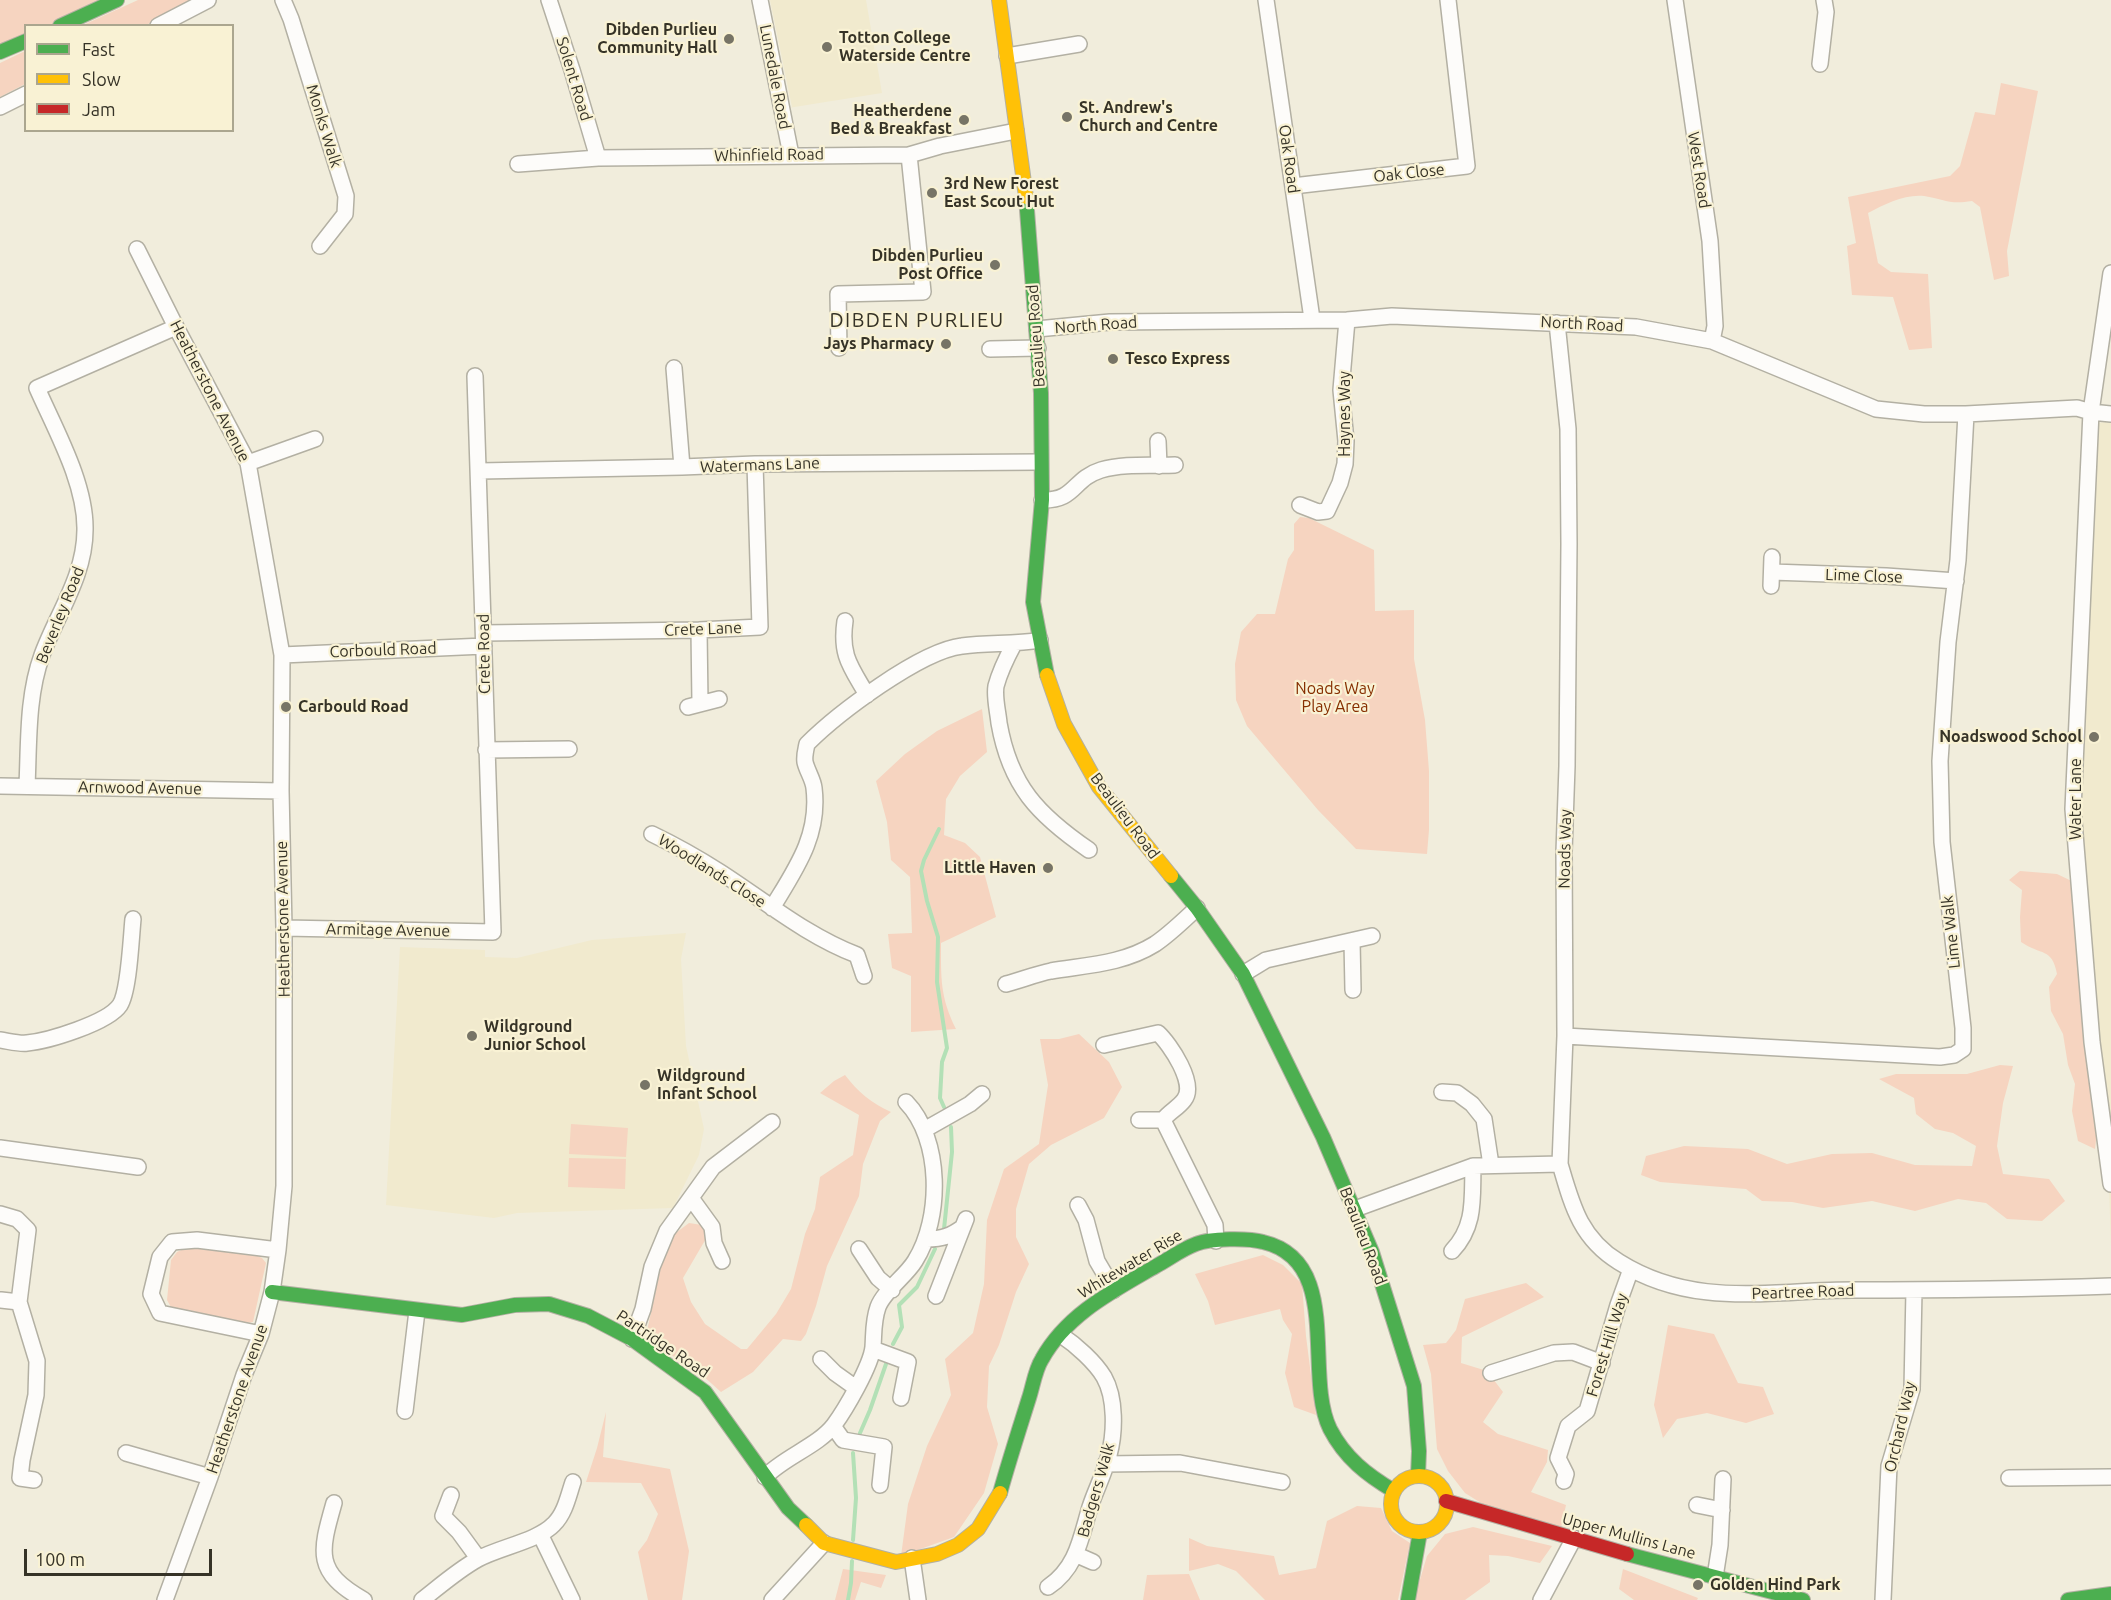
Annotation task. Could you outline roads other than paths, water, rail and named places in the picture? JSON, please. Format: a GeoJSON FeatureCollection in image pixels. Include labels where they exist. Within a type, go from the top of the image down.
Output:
{"type":"FeatureCollection","features":[{"type":"Feature","properties":{"kind":"street"},"geometry":{"type":"LineString","coordinates":[[64,24],[117,0]]}},
{"type":"Feature","properties":{"kind":"street"},"geometry":{"type":"LineString","coordinates":[[162,24],[208,0]]}},
{"type":"Feature","properties":{"kind":"street","name":"Monks Walk"},"geometry":{"type":"LineString","coordinates":[[283,0],[291,19],[346,196],[345,214],[320,246]]}},
{"type":"Feature","properties":{"kind":"street","name":"Solent Road"},"geometry":{"type":"LineString","coordinates":[[549,0],[598,158]]}},
{"type":"Feature","properties":{"kind":"street","name":"Lunedale Road"},"geometry":{"type":"LineString","coordinates":[[760,0],[791,155]]}},
{"type":"Feature","properties":{"kind":"street","name":"Beaulieu Road"},"geometry":{"type":"LineString","coordinates":[[999,0],[1026,194],[1037,329],[1041,393],[1042,500],[1033,602],[1048,680],[1064,724],[1099,787],[1197,908],[1243,974],[1323,1137],[1372,1252],[1414,1386],[1419,1451],[1418,1476]]}},
{"type":"Feature","properties":{"kind":"street","name":"Oak Road"},"geometry":{"type":"LineString","coordinates":[[1266,0],[1312,319]]}},
{"type":"Feature","properties":{"kind":"street","name":"Oak Close"},"geometry":{"type":"LineString","coordinates":[[1293,186],[1467,166],[1448,0]]}},
{"type":"Feature","properties":{"kind":"street","name":"West Road"},"geometry":{"type":"LineString","coordinates":[[1675,0],[1710,241],[1715,326],[1712,341]]}},
{"type":"Feature","properties":{"kind":"street"},"geometry":{"type":"LineString","coordinates":[[1820,64],[1826,12],[1824,0]]}},
{"type":"Feature","properties":{"kind":"street"},"geometry":{"type":"LineString","coordinates":[[0,52],[24,42]]}},
{"type":"Feature","properties":{"kind":"street"},"geometry":{"type":"LineString","coordinates":[[1007,56],[1079,44]]}},
{"type":"Feature","properties":{"kind":"street"},"geometry":{"type":"LineString","coordinates":[[0,107],[24,95]]}},
{"type":"Feature","properties":{"kind":"street","name":"Whinfield Road"},"geometry":{"type":"LineString","coordinates":[[518,164],[598,158],[909,155],[939,146],[1016,130]]}},
{"type":"Feature","properties":{"kind":"street"},"geometry":{"type":"LineString","coordinates":[[839,348],[838,294],[923,292],[909,155]]}},
{"type":"Feature","properties":{"kind":"street","name":"Heatherstone Avenue"},"geometry":{"type":"LineString","coordinates":[[137,249],[248,462],[282,655],[280,790],[284,928],[284,1186],[278,1250],[272,1292],[261,1334],[244,1375],[165,1600]]}},
{"type":"Feature","properties":{"kind":"street","name":"Water Lane"},"geometry":{"type":"LineString","coordinates":[[2111,273],[2091,412],[2073,809],[2092,1042],[2111,1184]]}},
{"type":"Feature","properties":{"kind":"street","name":"North Road"},"geometry":{"type":"LineString","coordinates":[[1037,329],[1110,322],[1347,320],[1392,316],[1636,327],[1712,341],[1876,409],[1924,414],[1966,414],[2077,408],[2111,414]]}},
{"type":"Feature","properties":{"kind":"street","name":"Haynes Way"},"geometry":{"type":"LineString","coordinates":[[1300,505],[1318,512],[1328,511],[1345,464],[1346,441],[1341,390],[1347,320]]}},
{"type":"Feature","properties":{"kind":"street","name":"Noads Way"},"geometry":{"type":"LineString","coordinates":[[1557,323],[1568,429],[1565,1036],[1560,1164]]}},
{"type":"Feature","properties":{"kind":"street","name":"Beverley Road"},"geometry":{"type":"LineString","coordinates":[[27,786],[31,700],[41,656],[81,566],[86,530],[78,481],[38,388],[176,327]]}},
{"type":"Feature","properties":{"kind":"street"},"geometry":{"type":"LineString","coordinates":[[990,349],[1038,348]]}},
{"type":"Feature","properties":{"kind":"street"},"geometry":{"type":"LineString","coordinates":[[674,368],[682,468]]}},
{"type":"Feature","properties":{"kind":"street","name":"Crete Road"},"geometry":{"type":"LineString","coordinates":[[475,376],[480,471],[486,750],[493,932]]}},
{"type":"Feature","properties":{"kind":"street","name":"Lime Walk"},"geometry":{"type":"LineString","coordinates":[[1565,1036],[1921,1056],[1954,1055],[1963,1049],[1963,1028],[1951,929],[1941,810],[1941,727],[1956,581],[1966,414]]}},
{"type":"Feature","properties":{"kind":"street"},"geometry":{"type":"LineString","coordinates":[[248,462],[315,439]]}},
{"type":"Feature","properties":{"kind":"street"},"geometry":{"type":"LineString","coordinates":[[1158,441],[1159,466]]}},
{"type":"Feature","properties":{"kind":"street","name":"Watermans Lane"},"geometry":{"type":"LineString","coordinates":[[480,471],[682,468],[755,464],[1040,462]]}},
{"type":"Feature","properties":{"kind":"street","name":"Crete Lane"},"geometry":{"type":"LineString","coordinates":[[484,639],[760,627],[755,464]]}},
{"type":"Feature","properties":{"kind":"street"},"geometry":{"type":"LineString","coordinates":[[1042,500],[1055,500],[1066,496],[1079,482],[1102,470],[1176,465]]}},
{"type":"Feature","properties":{"kind":"street","name":"Lime Close"},"geometry":{"type":"LineString","coordinates":[[1772,572],[1956,581]]}},
{"type":"Feature","properties":{"kind":"street"},"geometry":{"type":"LineString","coordinates":[[844,621],[842,640],[848,663],[867,696]]}},
{"type":"Feature","properties":{"kind":"street"},"geometry":{"type":"LineString","coordinates":[[699,630],[694,705],[719,699]]}},
{"type":"Feature","properties":{"kind":"street","name":"Corbould Road"},"geometry":{"type":"LineString","coordinates":[[282,655],[484,639]]}},
{"type":"Feature","properties":{"kind":"street","name":"Woodlands Close"},"geometry":{"type":"LineString","coordinates":[[772,908],[799,865],[810,837],[814,812],[814,787],[805,761],[807,744],[825,726],[926,658],[960,646],[1014,644],[1040,640]]}},
{"type":"Feature","properties":{"kind":"street"},"geometry":{"type":"LineString","coordinates":[[1014,644],[1004,663],[995,689],[1003,745],[1016,777],[1029,800],[1066,835],[1089,850]]}},
{"type":"Feature","properties":{"kind":"street"},"geometry":{"type":"LineString","coordinates":[[486,750],[569,748]]}},
{"type":"Feature","properties":{"kind":"street","name":"Arnwood Avenue"},"geometry":{"type":"LineString","coordinates":[[0,786],[280,790]]}},
{"type":"Feature","properties":{"kind":"street","name":"Woodlands Close"},"geometry":{"type":"LineString","coordinates":[[652,834],[720,872],[772,908],[820,937],[858,955],[864,976]]}},
{"type":"Feature","properties":{"kind":"street"},"geometry":{"type":"LineString","coordinates":[[1006,984],[1050,971],[1119,960],[1154,945],[1197,908]]}},
{"type":"Feature","properties":{"kind":"street"},"geometry":{"type":"LineString","coordinates":[[0,1040],[26,1044],[77,1031],[112,1014],[120,1005],[125,992],[133,919]]}},
{"type":"Feature","properties":{"kind":"street","name":"Armitage Avenue"},"geometry":{"type":"LineString","coordinates":[[284,928],[493,932]]}},
{"type":"Feature","properties":{"kind":"street"},"geometry":{"type":"LineString","coordinates":[[1243,974],[1266,960],[1372,936]]}},
{"type":"Feature","properties":{"kind":"street"},"geometry":{"type":"LineString","coordinates":[[1352,941],[1353,990]]}},
{"type":"Feature","properties":{"kind":"street"},"geometry":{"type":"LineString","coordinates":[[1104,1045],[1155,1032],[1162,1036],[1188,1079],[1184,1100],[1163,1120]]}},
{"type":"Feature","properties":{"kind":"street"},"geometry":{"type":"LineString","coordinates":[[1442,1092],[1457,1093],[1472,1104],[1484,1119],[1491,1165]]}},
{"type":"Feature","properties":{"kind":"street"},"geometry":{"type":"LineString","coordinates":[[924,1130],[970,1104],[982,1094]]}},
{"type":"Feature","properties":{"kind":"street"},"geometry":{"type":"LineString","coordinates":[[765,1477],[776,1466],[833,1426],[856,1388],[873,1348],[873,1330],[879,1305],[915,1262],[927,1239],[934,1179],[932,1154],[915,1112],[906,1102]]}},
{"type":"Feature","properties":{"kind":"street"},"geometry":{"type":"LineString","coordinates":[[1139,1120],[1163,1120]]}},
{"type":"Feature","properties":{"kind":"street"},"geometry":{"type":"LineString","coordinates":[[1163,1120],[1215,1225],[1216,1241]]}},
{"type":"Feature","properties":{"kind":"street"},"geometry":{"type":"LineString","coordinates":[[632,1340],[643,1310],[652,1267],[667,1231],[713,1167],[771,1122]]}},
{"type":"Feature","properties":{"kind":"street"},"geometry":{"type":"LineString","coordinates":[[0,1149],[138,1167]]}},
{"type":"Feature","properties":{"kind":"street"},"geometry":{"type":"LineString","coordinates":[[1355,1209],[1473,1166],[1560,1164]]}},
{"type":"Feature","properties":{"kind":"street","name":"Peartree Road"},"geometry":{"type":"LineString","coordinates":[[1560,1164],[1572,1206],[1584,1230],[1605,1252],[1631,1269],[1666,1285],[1717,1294],[2111,1286]]}},
{"type":"Feature","properties":{"kind":"street"},"geometry":{"type":"LineString","coordinates":[[1452,1251],[1462,1241],[1472,1216],[1473,1166]]}},
{"type":"Feature","properties":{"kind":"street"},"geometry":{"type":"LineString","coordinates":[[692,1198],[712,1227],[714,1243],[722,1261]]}},
{"type":"Feature","properties":{"kind":"street"},"geometry":{"type":"LineString","coordinates":[[1078,1205],[1086,1220],[1096,1261],[1114,1290]]}},
{"type":"Feature","properties":{"kind":"street"},"geometry":{"type":"LineString","coordinates":[[0,1214],[17,1219],[28,1230],[19,1302],[37,1361],[36,1395],[22,1460],[21,1478],[34,1480]]}},
{"type":"Feature","properties":{"kind":"street"},"geometry":{"type":"LineString","coordinates":[[927,1239],[941,1239],[953,1234],[964,1223],[936,1296]]}},
{"type":"Feature","properties":{"kind":"street","name":"Whitewater Rise"},"geometry":{"type":"LineString","coordinates":[[824,1543],[896,1562],[937,1554],[958,1545],[978,1529],[999,1495],[1041,1360],[1064,1329],[1084,1309],[1114,1290],[1197,1243],[1216,1241],[1243,1239],[1276,1245],[1294,1258],[1309,1278],[1317,1320],[1322,1403],[1330,1428],[1346,1453],[1368,1476],[1394,1491]]}},
{"type":"Feature","properties":{"kind":"street"},"geometry":{"type":"LineString","coordinates":[[261,1334],[160,1313],[152,1294],[160,1257],[172,1242],[196,1240],[278,1250]]}},
{"type":"Feature","properties":{"kind":"street"},"geometry":{"type":"LineString","coordinates":[[859,1249],[878,1278],[892,1290]]}},
{"type":"Feature","properties":{"kind":"street","name":"Forest Hill Way"},"geometry":{"type":"LineString","coordinates":[[1564,1481],[1566,1474],[1558,1458],[1568,1426],[1587,1411],[1631,1269]]}},
{"type":"Feature","properties":{"kind":"street","name":"Orchard Way"},"geometry":{"type":"LineString","coordinates":[[1883,1600],[1889,1466],[1912,1389],[1914,1290]]}},
{"type":"Feature","properties":{"kind":"street","name":"Partridge Road"},"geometry":{"type":"LineString","coordinates":[[272,1292],[462,1315],[515,1305],[549,1304],[588,1316],[632,1340],[705,1392],[788,1508],[824,1543]]}},
{"type":"Feature","properties":{"kind":"street"},"geometry":{"type":"LineString","coordinates":[[1,1300],[19,1302]]}},
{"type":"Feature","properties":{"kind":"street"},"geometry":{"type":"LineString","coordinates":[[405,1411],[417,1311]]}},
{"type":"Feature","properties":{"kind":"street","name":"Badgers Walk"},"geometry":{"type":"LineString","coordinates":[[1048,1587],[1077,1555],[1095,1488],[1106,1464],[1110,1448],[1113,1411],[1105,1381],[1090,1361],[1061,1335]]}},
{"type":"Feature","properties":{"kind":"street"},"geometry":{"type":"LineString","coordinates":[[873,1348],[908,1362],[901,1398]]}},
{"type":"Feature","properties":{"kind":"street"},"geometry":{"type":"LineString","coordinates":[[1491,1373],[1554,1353],[1573,1352],[1602,1363]]}},
{"type":"Feature","properties":{"kind":"street"},"geometry":{"type":"LineString","coordinates":[[821,1359],[835,1373],[856,1388]]}},
{"type":"Feature","properties":{"kind":"street"},"geometry":{"type":"LineString","coordinates":[[833,1426],[843,1440],[884,1447],[880,1485]]}},
{"type":"Feature","properties":{"kind":"street"},"geometry":{"type":"LineString","coordinates":[[126,1453],[210,1476]]}},
{"type":"Feature","properties":{"kind":"street"},"geometry":{"type":"LineString","coordinates":[[1106,1464],[1180,1463],[1282,1482]]}},
{"type":"Feature","properties":{"kind":"street"},"geometry":{"type":"LineString","coordinates":[[1418,1476],[1434,1480],[1440,1486],[1446,1501],[1442,1518],[1437,1525],[1420,1532],[1405,1528],[1394,1516],[1391,1500],[1394,1491],[1403,1481],[1418,1476]]}},
{"type":"Feature","properties":{"kind":"street"},"geometry":{"type":"LineString","coordinates":[[2009,1478],[2111,1477]]}},
{"type":"Feature","properties":{"kind":"street"},"geometry":{"type":"LineString","coordinates":[[1715,1577],[1723,1479]]}},
{"type":"Feature","properties":{"kind":"street"},"geometry":{"type":"LineString","coordinates":[[422,1600],[478,1558],[540,1534],[554,1525],[563,1512],[573,1482]]}},
{"type":"Feature","properties":{"kind":"street"},"geometry":{"type":"LineString","coordinates":[[451,1495],[442,1516],[459,1532],[478,1558]]}},
{"type":"Feature","properties":{"kind":"street","name":"Upper Mullins Lane"},"geometry":{"type":"LineString","coordinates":[[1446,1501],[1803,1600]]}},
{"type":"Feature","properties":{"kind":"street"},"geometry":{"type":"LineString","coordinates":[[334,1503],[322,1553],[330,1573],[346,1590],[364,1600]]}},
{"type":"Feature","properties":{"kind":"street"},"geometry":{"type":"LineString","coordinates":[[1697,1505],[1722,1510]]}},
{"type":"Feature","properties":{"kind":"street"},"geometry":{"type":"LineString","coordinates":[[1408,1600],[1420,1532]]}},
{"type":"Feature","properties":{"kind":"street"},"geometry":{"type":"LineString","coordinates":[[540,1534],[572,1600]]}},
{"type":"Feature","properties":{"kind":"street"},"geometry":{"type":"LineString","coordinates":[[1541,1600],[1574,1538]]}},
{"type":"Feature","properties":{"kind":"street"},"geometry":{"type":"LineString","coordinates":[[772,1600],[824,1543]]}},
{"type":"Feature","properties":{"kind":"street","name":"Badgers Walk"},"geometry":{"type":"LineString","coordinates":[[1077,1555],[1093,1562]]}},
{"type":"Feature","properties":{"kind":"street"},"geometry":{"type":"LineString","coordinates":[[912,1558],[918,1600]]}},
{"type":"Feature","properties":{"kind":"street"},"geometry":{"type":"LineString","coordinates":[[2068,1600],[2111,1594]]}},
{"type":"Feature","properties":{"kind":"waterway"},"geometry":{"type":"LineString","coordinates":[[939,829],[921,871],[938,937],[937,982],[947,1048],[942,1062],[940,1098],[944,1107]]}},
{"type":"Feature","properties":{"kind":"waterway"},"geometry":{"type":"LineString","coordinates":[[944,1229],[952,1152],[951,1127]]}},
{"type":"Feature","properties":{"kind":"waterway"},"geometry":{"type":"LineString","coordinates":[[893,1344],[902,1327],[899,1305],[917,1287],[935,1249]]}},
{"type":"Feature","properties":{"kind":"waterway"},"geometry":{"type":"LineString","coordinates":[[860,1433],[886,1364]]}},
{"type":"Feature","properties":{"kind":"waterway"},"geometry":{"type":"LineString","coordinates":[[853,1453],[856,1498],[853,1540]]}},
{"type":"Feature","properties":{"kind":"waterway"},"geometry":{"type":"LineString","coordinates":[[848,1600],[852,1561]]}},
{"type":"Feature","properties":{"kind":"place","name":"Dibden Purlieu Community Hall"},"geometry":{"type":"Point","coordinates":[729,39]}},
{"type":"Feature","properties":{"kind":"place","name":"Totton College Waterside Centre"},"geometry":{"type":"Point","coordinates":[827,47]}},
{"type":"Feature","properties":{"kind":"place","name":"St. Andrew's Church and Centre"},"geometry":{"type":"Point","coordinates":[1067,117]}},
{"type":"Feature","properties":{"kind":"place","name":"Heatherdene Bed & Breakfast"},"geometry":{"type":"Point","coordinates":[964,120]}},
{"type":"Feature","properties":{"kind":"place","name":"3rd New Forest East Scout Hut"},"geometry":{"type":"Point","coordinates":[932,193]}},
{"type":"Feature","properties":{"kind":"place","name":"Dibden Purlieu Post Office"},"geometry":{"type":"Point","coordinates":[995,265]}},
{"type":"Feature","properties":{"kind":"place","name":"Jays Pharmacy"},"geometry":{"type":"Point","coordinates":[946,344]}},
{"type":"Feature","properties":{"kind":"place","name":"Tesco Express"},"geometry":{"type":"Point","coordinates":[1113,359]}},
{"type":"Feature","properties":{"kind":"place","name":"Carbould Road"},"geometry":{"type":"Point","coordinates":[286,707]}},
{"type":"Feature","properties":{"kind":"place","name":"Noadswood School"},"geometry":{"type":"Point","coordinates":[2094,737]}},
{"type":"Feature","properties":{"kind":"place","name":"Little Haven"},"geometry":{"type":"Point","coordinates":[1048,868]}},
{"type":"Feature","properties":{"kind":"place","name":"Wildground Junior School"},"geometry":{"type":"Point","coordinates":[472,1036]}},
{"type":"Feature","properties":{"kind":"place","name":"Wildground Infant School"},"geometry":{"type":"Point","coordinates":[645,1085]}},
{"type":"Feature","properties":{"kind":"place","name":"Golden Hind Park"},"geometry":{"type":"Point","coordinates":[1698,1585]}},
{"type":"Feature","properties":{"kind":"district","name":"DIBDEN PURLIEU"},"geometry":{"type":"Point","coordinates":[917,320]}},
{"type":"Feature","properties":{"kind":"park label","name":"Noads Way Play Area"},"geometry":{"type":"Point","coordinates":[1335,698]}}]}
